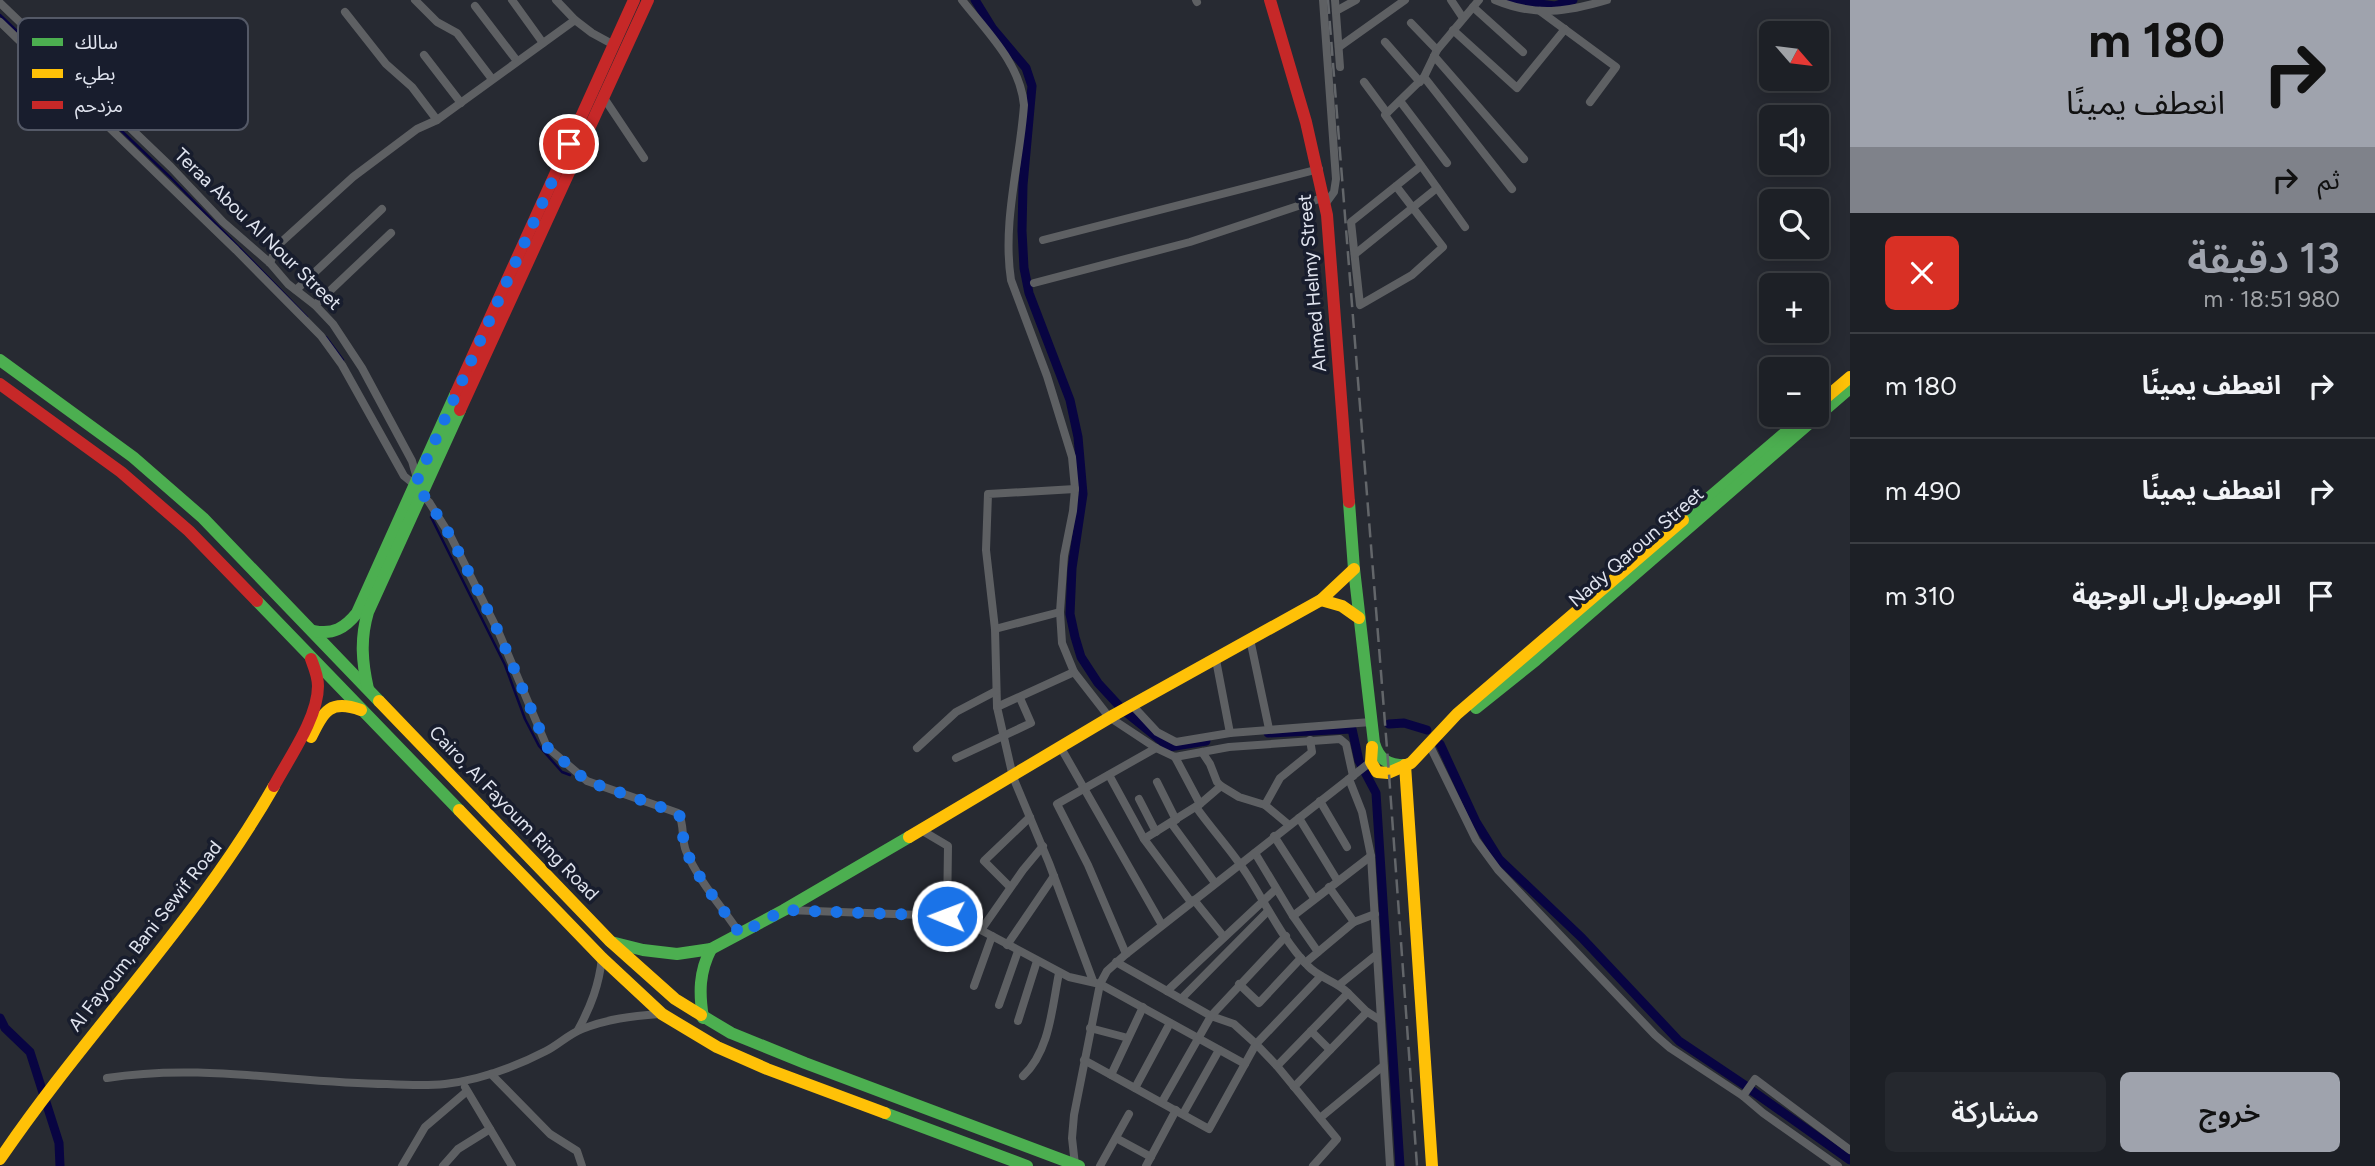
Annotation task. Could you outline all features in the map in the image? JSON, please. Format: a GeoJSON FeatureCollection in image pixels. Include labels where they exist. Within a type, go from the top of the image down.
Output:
{"type":"FeatureCollection","features":[{"type":"Feature","properties":{"kind":"main road"},"geometry":{"type":"LineString","coordinates":[[496,320],[634,0]]}},
{"type":"Feature","properties":{"kind":"main road"},"geometry":{"type":"LineString","coordinates":[[313,631],[323,634],[338,631],[352,620],[418,490],[648,0]]}},
{"type":"Feature","properties":{"kind":"main road","name":"Ahmed Helmy Street"},"geometry":{"type":"LineString","coordinates":[[1270,0],[1326,200],[1353,569],[1374,743],[1372,762]]}},
{"type":"Feature","properties":{"kind":"main road","name":"Cairo, Al Fayoum Ring Road"},"geometry":{"type":"LineString","coordinates":[[0,360],[157,476],[203,517],[610,942],[656,984],[703,1018],[760,1046],[1077,1165]]}},
{"type":"Feature","properties":{"kind":"main road"},"geometry":{"type":"LineString","coordinates":[[1829,394],[1850,377]]}},
{"type":"Feature","properties":{"kind":"main road","name":"Cairo, Al Fayoum Ring Road"},"geometry":{"type":"LineString","coordinates":[[0,384],[144,491],[189,531],[367,712],[602,958],[662,1014],[717,1047],[766,1069],[1027,1166]]}},
{"type":"Feature","properties":{"kind":"main road","name":"Nady Qaroun Street"},"geometry":{"type":"LineString","coordinates":[[1659,547],[1850,388]]}},
{"type":"Feature","properties":{"kind":"main road","name":"Nady Qaroun Street"},"geometry":{"type":"LineString","coordinates":[[1372,762],[1375,770],[1382,774],[1395,773],[1430,746],[1444,730],[1458,723],[1536,660],[1793,427]]}},
{"type":"Feature","properties":{"kind":"main road"},"geometry":{"type":"LineString","coordinates":[[368,689],[361,657],[363,629],[418,490]]}},
{"type":"Feature","properties":{"kind":"main road"},"geometry":{"type":"LineString","coordinates":[[610,942],[677,954],[711,949],[784,910],[1013,777],[1111,716],[1321,600],[1353,569]]}},
{"type":"Feature","properties":{"kind":"main road"},"geometry":{"type":"LineString","coordinates":[[242,584],[256,572]]}},
{"type":"Feature","properties":{"kind":"main road"},"geometry":{"type":"LineString","coordinates":[[1321,600],[1333,601],[1359,618]]}},
{"type":"Feature","properties":{"kind":"main road","name":"Al Fayoum, Bani Sewif Road"},"geometry":{"type":"LineString","coordinates":[[0,1159],[47,1089],[201,901],[254,824],[317,697],[317,675],[309,654]]}},
{"type":"Feature","properties":{"kind":"main road","name":"Al Fayoum, Bani Sewif Road"},"geometry":{"type":"LineString","coordinates":[[28,1119],[54,1095],[107,1033],[233,875],[279,801],[322,715],[327,709],[339,704],[367,712]]}},
{"type":"Feature","properties":{"kind":"main road"},"geometry":{"type":"LineString","coordinates":[[1405,765],[1432,1166]]}},
{"type":"Feature","properties":{"kind":"main road"},"geometry":{"type":"LineString","coordinates":[[457,809],[471,795]]}},
{"type":"Feature","properties":{"kind":"main road"},"geometry":{"type":"LineString","coordinates":[[703,1018],[699,979],[701,968],[711,949]]}},
{"type":"Feature","properties":{"kind":"main road"},"geometry":{"type":"LineString","coordinates":[[895,1116],[902,1100]]}},
{"type":"Feature","properties":{"kind":"street"},"geometry":{"type":"LineString","coordinates":[[415,0],[437,22],[457,33],[492,79]]}},
{"type":"Feature","properties":{"kind":"street"},"geometry":{"type":"LineString","coordinates":[[512,0],[543,43]]}},
{"type":"Feature","properties":{"kind":"street"},"geometry":{"type":"LineString","coordinates":[[556,0],[575,20],[614,45]]}},
{"type":"Feature","properties":{"kind":"street"},"geometry":{"type":"LineString","coordinates":[[962,0],[1004,53],[1022,88],[1023,121],[1011,218],[1009,264],[1011,280],[1047,376],[1072,457],[1075,489],[1064,556],[1060,612],[1062,643],[1074,672],[1111,716],[1156,748],[1175,757],[1332,738],[1343,740],[1346,744],[1371,856],[1390,1166]]}},
{"type":"Feature","properties":{"kind":"street"},"geometry":{"type":"LineString","coordinates":[[1034,283],[1190,242],[1326,200],[1334,192],[1336,179],[1323,0]]}},
{"type":"Feature","properties":{"kind":"street"},"geometry":{"type":"LineString","coordinates":[[1335,0],[1340,67]]}},
{"type":"Feature","properties":{"kind":"street"},"geometry":{"type":"LineString","coordinates":[[1336,11],[1356,0]]}},
{"type":"Feature","properties":{"kind":"street"},"geometry":{"type":"LineString","coordinates":[[1339,47],[1405,0]]}},
{"type":"Feature","properties":{"kind":"street"},"geometry":{"type":"LineString","coordinates":[[1451,0],[1463,18]]}},
{"type":"Feature","properties":{"kind":"street"},"geometry":{"type":"LineString","coordinates":[[1495,0],[1540,11],[1563,11],[1607,0]]}},
{"type":"Feature","properties":{"kind":"street","name":"Teraa Abou Al Nour Street"},"geometry":{"type":"LineString","coordinates":[[0,3],[18,20]]}},
{"type":"Feature","properties":{"kind":"street"},"geometry":{"type":"LineString","coordinates":[[1387,113],[1422,79],[1435,53],[1476,3],[1523,52]]}},
{"type":"Feature","properties":{"kind":"street"},"geometry":{"type":"LineString","coordinates":[[475,6],[516,61]]}},
{"type":"Feature","properties":{"kind":"street"},"geometry":{"type":"LineString","coordinates":[[1540,11],[1616,66],[1590,102]]}},
{"type":"Feature","properties":{"kind":"street"},"geometry":{"type":"LineString","coordinates":[[345,12],[386,64],[412,87],[437,120]]}},
{"type":"Feature","properties":{"kind":"street"},"geometry":{"type":"LineString","coordinates":[[270,263],[277,246],[352,177],[417,129],[437,120],[575,20]]}},
{"type":"Feature","properties":{"kind":"street","name":"Teraa Abou Al Nour Street"},"geometry":{"type":"LineString","coordinates":[[0,22],[18,39]]}},
{"type":"Feature","properties":{"kind":"street"},"geometry":{"type":"LineString","coordinates":[[1411,23],[1524,159]]}},
{"type":"Feature","properties":{"kind":"street"},"geometry":{"type":"LineString","coordinates":[[1453,30],[1517,88],[1564,29]]}},
{"type":"Feature","properties":{"kind":"street"},"geometry":{"type":"LineString","coordinates":[[1385,42],[1422,79],[1512,189]]}},
{"type":"Feature","properties":{"kind":"street"},"geometry":{"type":"LineString","coordinates":[[424,55],[461,103]]}},
{"type":"Feature","properties":{"kind":"street"},"geometry":{"type":"LineString","coordinates":[[1364,82],[1465,227]]}},
{"type":"Feature","properties":{"kind":"street"},"geometry":{"type":"LineString","coordinates":[[604,98],[644,158]]}},
{"type":"Feature","properties":{"kind":"street"},"geometry":{"type":"LineString","coordinates":[[1400,101],[1447,163]]}},
{"type":"Feature","properties":{"kind":"street","name":"Teraa Abou Al Nour Street"},"geometry":{"type":"LineString","coordinates":[[112,130],[321,336],[342,365],[404,476],[418,490]]}},
{"type":"Feature","properties":{"kind":"street","name":"Teraa Abou Al Nour Street"},"geometry":{"type":"LineString","coordinates":[[132,130],[223,222],[333,324],[362,368],[412,461],[418,490]]}},
{"type":"Feature","properties":{"kind":"street"},"geometry":{"type":"LineString","coordinates":[[1396,187],[1443,247],[1412,275],[1360,305],[1351,222],[1421,166]]}},
{"type":"Feature","properties":{"kind":"street"},"geometry":{"type":"LineString","coordinates":[[1043,240],[1319,169]]}},
{"type":"Feature","properties":{"kind":"street"},"geometry":{"type":"LineString","coordinates":[[1355,254],[1437,188]]}},
{"type":"Feature","properties":{"kind":"street"},"geometry":{"type":"LineString","coordinates":[[296,290],[382,209]]}},
{"type":"Feature","properties":{"kind":"street"},"geometry":{"type":"LineString","coordinates":[[315,305],[391,233]]}},
{"type":"Feature","properties":{"kind":"street"},"geometry":{"type":"LineString","coordinates":[[1075,489],[988,494],[986,550],[995,629],[997,707],[1002,736],[1013,777],[1096,983],[1072,1138],[1077,1165]]}},
{"type":"Feature","properties":{"kind":"street"},"geometry":{"type":"LineString","coordinates":[[418,490],[429,502],[451,537],[499,633],[547,747],[587,781],[678,813],[685,848],[740,934]]}},
{"type":"Feature","properties":{"kind":"street"},"geometry":{"type":"LineString","coordinates":[[995,629],[1060,612]]}},
{"type":"Feature","properties":{"kind":"street"},"geometry":{"type":"LineString","coordinates":[[1250,639],[1269,729]]}},
{"type":"Feature","properties":{"kind":"street"},"geometry":{"type":"LineString","coordinates":[[1216,660],[1230,733]]}},
{"type":"Feature","properties":{"kind":"street"},"geometry":{"type":"LineString","coordinates":[[997,707],[1074,672]]}},
{"type":"Feature","properties":{"kind":"street"},"geometry":{"type":"LineString","coordinates":[[917,748],[956,712],[996,691]]}},
{"type":"Feature","properties":{"kind":"street"},"geometry":{"type":"LineString","coordinates":[[956,758],[1031,723],[1020,698]]}},
{"type":"Feature","properties":{"kind":"street"},"geometry":{"type":"LineString","coordinates":[[1129,706],[1157,732],[1176,742],[1269,729],[1371,722]]}},
{"type":"Feature","properties":{"kind":"street"},"geometry":{"type":"LineString","coordinates":[[1265,805],[1280,778],[1312,752],[1310,740]]}},
{"type":"Feature","properties":{"kind":"street"},"geometry":{"type":"LineString","coordinates":[[1430,746],[1476,840],[1513,887],[1661,1041],[1743,1096],[1838,1166]]}},
{"type":"Feature","properties":{"kind":"street"},"geometry":{"type":"LineString","coordinates":[[1061,748],[1162,925]]}},
{"type":"Feature","properties":{"kind":"street"},"geometry":{"type":"LineString","coordinates":[[1126,954],[1088,865],[1057,804],[1156,748]]}},
{"type":"Feature","properties":{"kind":"street"},"geometry":{"type":"LineString","coordinates":[[1202,752],[1221,786],[1239,797],[1265,805],[1289,825]]}},
{"type":"Feature","properties":{"kind":"street"},"geometry":{"type":"LineString","coordinates":[[1175,757],[1198,806],[1240,864],[1268,911],[1303,961],[1321,976],[1339,985],[1367,1012],[1380,1020]]}},
{"type":"Feature","properties":{"kind":"street"},"geometry":{"type":"LineString","coordinates":[[1096,983],[1116,962],[1162,925],[1372,762]]}},
{"type":"Feature","properties":{"kind":"street"},"geometry":{"type":"LineString","coordinates":[[1109,775],[1144,839],[1224,937]]}},
{"type":"Feature","properties":{"kind":"street"},"geometry":{"type":"LineString","coordinates":[[1157,782],[1173,821],[1215,883]]}},
{"type":"Feature","properties":{"kind":"street"},"geometry":{"type":"LineString","coordinates":[[1144,839],[1198,806],[1221,786]]}},
{"type":"Feature","properties":{"kind":"street"},"geometry":{"type":"LineString","coordinates":[[1139,799],[1156,832]]}},
{"type":"Feature","properties":{"kind":"street"},"geometry":{"type":"LineString","coordinates":[[1320,801],[1347,847]]}},
{"type":"Feature","properties":{"kind":"street"},"geometry":{"type":"LineString","coordinates":[[1010,887],[984,862],[1030,817]]}},
{"type":"Feature","properties":{"kind":"street"},"geometry":{"type":"LineString","coordinates":[[1299,818],[1337,880]]}},
{"type":"Feature","properties":{"kind":"street"},"geometry":{"type":"LineString","coordinates":[[921,830],[948,846],[947,916]]}},
{"type":"Feature","properties":{"kind":"street"},"geometry":{"type":"LineString","coordinates":[[1274,836],[1314,898]]}},
{"type":"Feature","properties":{"kind":"street"},"geometry":{"type":"LineString","coordinates":[[981,930],[1010,887],[1043,846]]}},
{"type":"Feature","properties":{"kind":"street"},"geometry":{"type":"LineString","coordinates":[[1255,853],[1276,890],[1318,952]]}},
{"type":"Feature","properties":{"kind":"street"},"geometry":{"type":"LineString","coordinates":[[1293,916],[1371,856]]}},
{"type":"Feature","properties":{"kind":"street"},"geometry":{"type":"LineString","coordinates":[[1007,945],[1054,876]]}},
{"type":"Feature","properties":{"kind":"street"},"geometry":{"type":"LineString","coordinates":[[1329,887],[1354,922]]}},
{"type":"Feature","properties":{"kind":"street"},"geometry":{"type":"LineString","coordinates":[[1167,991],[1276,890]]}},
{"type":"Feature","properties":{"kind":"street"},"geometry":{"type":"LineString","coordinates":[[784,910],[947,916],[962,920],[1069,977],[1096,983],[1245,1064]]}},
{"type":"Feature","properties":{"kind":"street"},"geometry":{"type":"LineString","coordinates":[[1181,999],[1268,911]]}},
{"type":"Feature","properties":{"kind":"street"},"geometry":{"type":"LineString","coordinates":[[1239,984],[1259,1003],[1303,961],[1354,922],[1375,914]]}},
{"type":"Feature","properties":{"kind":"street"},"geometry":{"type":"LineString","coordinates":[[974,986],[992,936]]}},
{"type":"Feature","properties":{"kind":"street"},"geometry":{"type":"LineString","coordinates":[[1162,1102],[1212,1016],[1286,936]]}},
{"type":"Feature","properties":{"kind":"street"},"geometry":{"type":"LineString","coordinates":[[999,1005],[1018,951]]}},
{"type":"Feature","properties":{"kind":"street"},"geometry":{"type":"LineString","coordinates":[[1339,985],[1377,955]]}},
{"type":"Feature","properties":{"kind":"street"},"geometry":{"type":"LineString","coordinates":[[578,1030],[594,999],[600,980],[602,958]]}},
{"type":"Feature","properties":{"kind":"street"},"geometry":{"type":"LineString","coordinates":[[1018,1021],[1037,961]]}},
{"type":"Feature","properties":{"kind":"street"},"geometry":{"type":"LineString","coordinates":[[1116,962],[1212,1016],[1234,1024],[1256,1044],[1337,1139],[1317,1165]]}},
{"type":"Feature","properties":{"kind":"street"},"geometry":{"type":"LineString","coordinates":[[1023,1076],[1033,1067],[1045,1039],[1059,972]]}},
{"type":"Feature","properties":{"kind":"street"},"geometry":{"type":"LineString","coordinates":[[1084,1060],[1209,1129],[1256,1044],[1321,976]]}},
{"type":"Feature","properties":{"kind":"street"},"geometry":{"type":"LineString","coordinates":[[1277,1066],[1348,993]]}},
{"type":"Feature","properties":{"kind":"street"},"geometry":{"type":"LineString","coordinates":[[1111,1075],[1143,1007]]}},
{"type":"Feature","properties":{"kind":"street"},"geometry":{"type":"LineString","coordinates":[[1294,1087],[1367,1012]]}},
{"type":"Feature","properties":{"kind":"street"},"geometry":{"type":"LineString","coordinates":[[107,1078],[184,1071],[354,1084],[443,1084],[513,1067],[548,1050],[578,1030],[623,1017],[662,1014]]}},
{"type":"Feature","properties":{"kind":"street"},"geometry":{"type":"LineString","coordinates":[[1135,1088],[1170,1023]]}},
{"type":"Feature","properties":{"kind":"street"},"geometry":{"type":"LineString","coordinates":[[1090,1028],[1128,1038]]}},
{"type":"Feature","properties":{"kind":"street"},"geometry":{"type":"LineString","coordinates":[[1311,1031],[1330,1050]]}},
{"type":"Feature","properties":{"kind":"street"},"geometry":{"type":"LineString","coordinates":[[1146,1166],[1219,1050]]}},
{"type":"Feature","properties":{"kind":"street"},"geometry":{"type":"LineString","coordinates":[[1320,1118],[1383,1066]]}},
{"type":"Feature","properties":{"kind":"street"},"geometry":{"type":"LineString","coordinates":[[491,1074],[550,1134],[578,1152],[582,1166]]}},
{"type":"Feature","properties":{"kind":"street"},"geometry":{"type":"LineString","coordinates":[[1743,1096],[1755,1079],[1850,1150]]}},
{"type":"Feature","properties":{"kind":"street"},"geometry":{"type":"LineString","coordinates":[[463,1081],[466,1092],[512,1166]]}},
{"type":"Feature","properties":{"kind":"street"},"geometry":{"type":"LineString","coordinates":[[402,1166],[425,1127],[466,1092]]}},
{"type":"Feature","properties":{"kind":"street"},"geometry":{"type":"LineString","coordinates":[[1100,1166],[1129,1114]]}},
{"type":"Feature","properties":{"kind":"street"},"geometry":{"type":"LineString","coordinates":[[443,1166],[458,1149],[490,1129]]}},
{"type":"Feature","properties":{"kind":"street"},"geometry":{"type":"LineString","coordinates":[[1116,1138],[1151,1157]]}},
{"type":"Feature","properties":{"kind":"waterway"},"geometry":{"type":"LineString","coordinates":[[975,0],[993,29],[1026,68],[1032,86],[1023,185],[1024,268],[1029,293],[1070,400],[1078,437],[1083,494],[1072,568],[1070,614],[1081,657],[1098,683],[1122,709],[1169,747],[1206,741]]}},
{"type":"Feature","properties":{"kind":"waterway"},"geometry":{"type":"LineString","coordinates":[[1509,0],[1555,6],[1573,0]]}},
{"type":"Feature","properties":{"kind":"waterway"},"geometry":{"type":"LineString","coordinates":[[0,15],[18,32]]}},
{"type":"Feature","properties":{"kind":"waterway"},"geometry":{"type":"LineString","coordinates":[[121,130],[307,317]]}},
{"type":"Feature","properties":{"kind":"waterway"},"geometry":{"type":"LineString","coordinates":[[326,337],[343,360]]}},
{"type":"Feature","properties":{"kind":"waterway"},"geometry":{"type":"LineString","coordinates":[[431,517],[505,665],[525,719],[539,746],[562,772],[570,775]]}},
{"type":"Feature","properties":{"kind":"waterway"},"geometry":{"type":"LineString","coordinates":[[1389,724],[1404,723],[1427,730]]}},
{"type":"Feature","properties":{"kind":"waterway"},"geometry":{"type":"LineString","coordinates":[[1268,733],[1352,729],[1359,761],[1376,793],[1400,1166]]}},
{"type":"Feature","properties":{"kind":"waterway"},"geometry":{"type":"LineString","coordinates":[[1440,744],[1476,822],[1499,859],[1582,938],[1679,1041],[1746,1086]]}},
{"type":"Feature","properties":{"kind":"waterway"},"geometry":{"type":"LineString","coordinates":[[0,1018],[5,1028],[30,1052],[59,1143],[60,1166]]}},
{"type":"Feature","properties":{"kind":"waterway"},"geometry":{"type":"LineString","coordinates":[[1751,1090],[1850,1160]]}},
{"type":"Feature","properties":{"kind":"railway"},"geometry":{"type":"LineString","coordinates":[[1328,0],[1417,1166]]}},
{"type":"Feature","properties":{"kind":"traffic: fast"},"geometry":{"type":"LineString","coordinates":[[0,360],[133,457],[203,518],[379,701]]}},
{"type":"Feature","properties":{"kind":"traffic: fast"},"geometry":{"type":"LineString","coordinates":[[1476,708],[1536,660],[1850,388]]}},
{"type":"Feature","properties":{"kind":"traffic: fast"},"geometry":{"type":"LineString","coordinates":[[314,631],[338,629],[357,613],[456,393]]}},
{"type":"Feature","properties":{"kind":"traffic: fast"},"geometry":{"type":"LineString","coordinates":[[368,689],[363,650],[368,612],[460,410]]}},
{"type":"Feature","properties":{"kind":"traffic: fast"},"geometry":{"type":"LineString","coordinates":[[1683,520],[1792,427]]}},
{"type":"Feature","properties":{"kind":"traffic: fast"},"geometry":{"type":"LineString","coordinates":[[1349,502],[1374,743],[1385,760],[1405,765]]}},
{"type":"Feature","properties":{"kind":"traffic: fast"},"geometry":{"type":"LineString","coordinates":[[257,601],[459,810]]}},
{"type":"Feature","properties":{"kind":"traffic: fast"},"geometry":{"type":"LineString","coordinates":[[611,942],[643,950],[677,954],[711,949],[909,837]]}},
{"type":"Feature","properties":{"kind":"traffic: fast"},"geometry":{"type":"LineString","coordinates":[[703,1018],[701,983],[711,949]]}},
{"type":"Feature","properties":{"kind":"traffic: fast"},"geometry":{"type":"LineString","coordinates":[[701,1015],[731,1033],[805,1063],[1079,1166]]}},
{"type":"Feature","properties":{"kind":"traffic: fast"},"geometry":{"type":"LineString","coordinates":[[885,1113],[1027,1166]]}},
{"type":"Feature","properties":{"kind":"traffic: slow"},"geometry":{"type":"LineString","coordinates":[[1829,395],[1850,377]]}},
{"type":"Feature","properties":{"kind":"traffic: slow"},"geometry":{"type":"LineString","coordinates":[[1372,747],[1371,762],[1377,772],[1388,773],[1411,763],[1457,714],[1683,520]]}},
{"type":"Feature","properties":{"kind":"traffic: slow"},"geometry":{"type":"LineString","coordinates":[[909,837],[1114,715],[1321,600],[1354,569]]}},
{"type":"Feature","properties":{"kind":"traffic: slow"},"geometry":{"type":"LineString","coordinates":[[1321,600],[1342,606],[1359,618]]}},
{"type":"Feature","properties":{"kind":"traffic: slow"},"geometry":{"type":"LineString","coordinates":[[379,701],[610,941],[675,999],[701,1015]]}},
{"type":"Feature","properties":{"kind":"traffic: slow"},"geometry":{"type":"LineString","coordinates":[[311,737],[329,710],[342,706],[361,710]]}},
{"type":"Feature","properties":{"kind":"traffic: slow"},"geometry":{"type":"LineString","coordinates":[[1405,765],[1432,1166]]}},
{"type":"Feature","properties":{"kind":"traffic: slow"},"geometry":{"type":"LineString","coordinates":[[0,1159],[211,883],[274,786]]}},
{"type":"Feature","properties":{"kind":"traffic: slow"},"geometry":{"type":"LineString","coordinates":[[459,810],[602,958],[662,1014],[717,1047],[767,1069],[885,1113]]}},
{"type":"Feature","properties":{"kind":"traffic: jam"},"geometry":{"type":"LineString","coordinates":[[456,393],[634,0]]}},
{"type":"Feature","properties":{"kind":"traffic: jam"},"geometry":{"type":"LineString","coordinates":[[460,410],[648,0]]}},
{"type":"Feature","properties":{"kind":"traffic: jam"},"geometry":{"type":"LineString","coordinates":[[1270,0],[1306,122],[1327,215],[1349,502]]}},
{"type":"Feature","properties":{"kind":"traffic: jam"},"geometry":{"type":"LineString","coordinates":[[0,384],[121,472],[189,531],[257,601]]}},
{"type":"Feature","properties":{"kind":"traffic: jam"},"geometry":{"type":"LineString","coordinates":[[274,786],[302,738],[317,698],[317,675],[311,659]]}},
{"type":"Feature","properties":{"kind":"route"},"geometry":{"type":"LineString","coordinates":[[569,144],[415,485],[451,537],[499,633],[547,747],[587,781],[678,813],[685,848],[700,876],[740,934],[784,910],[947,916]]}}]}
